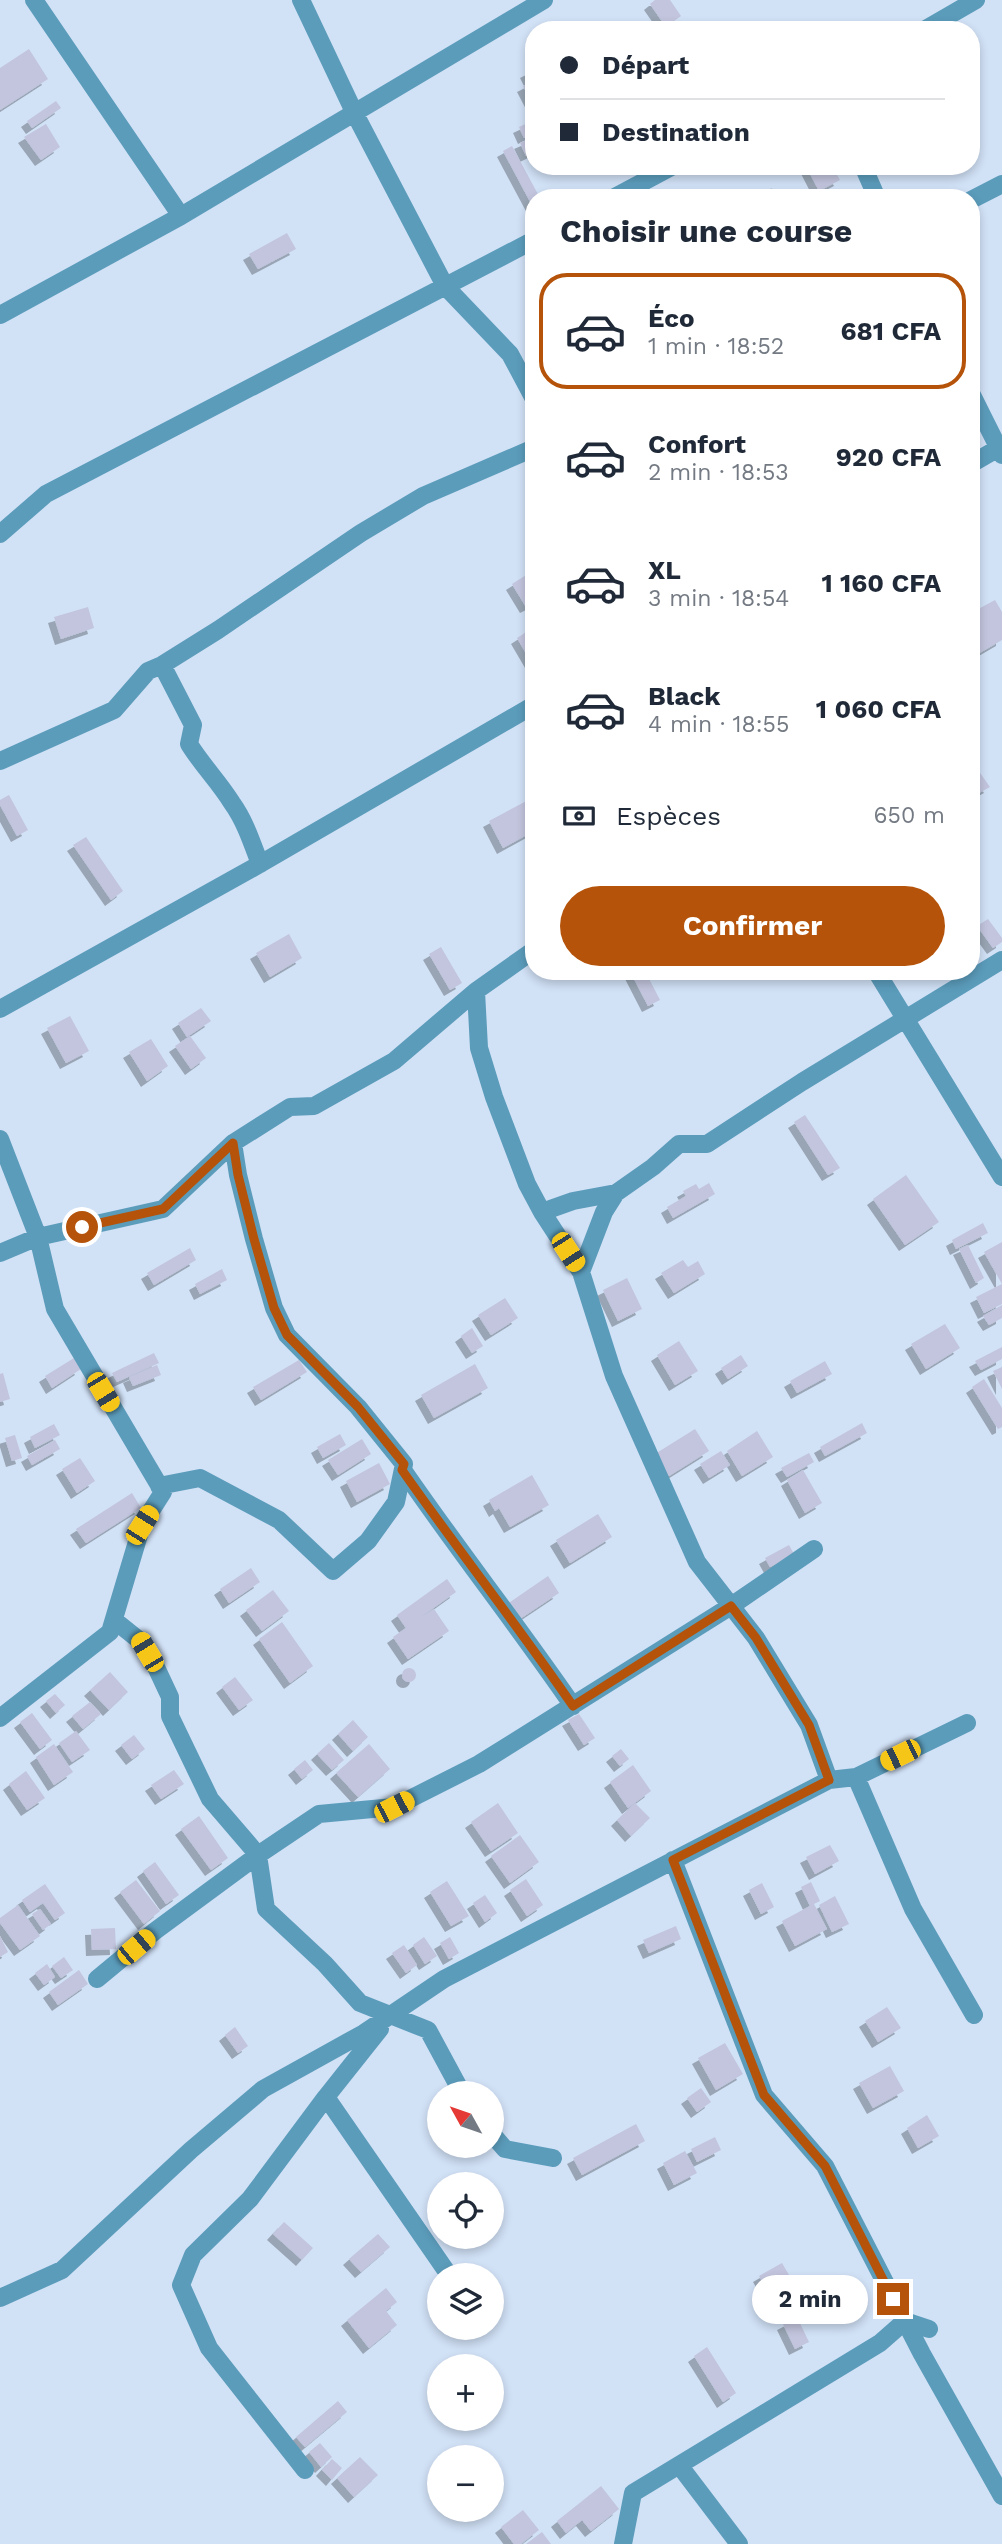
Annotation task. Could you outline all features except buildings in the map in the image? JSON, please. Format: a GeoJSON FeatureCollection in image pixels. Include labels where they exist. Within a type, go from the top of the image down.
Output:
{"type":"FeatureCollection","features":[{"type":"Feature","properties":{"kind":"street"},"geometry":{"type":"LineString","coordinates":[[34,0],[181,216]]}},
{"type":"Feature","properties":{"kind":"street"},"geometry":{"type":"LineString","coordinates":[[301,0],[355,114],[445,286],[510,354],[525,382]]}},
{"type":"Feature","properties":{"kind":"street"},"geometry":{"type":"LineString","coordinates":[[0,315],[181,216],[544,0]]}},
{"type":"Feature","properties":{"kind":"street"},"geometry":{"type":"LineString","coordinates":[[940,21],[976,0]]}},
{"type":"Feature","properties":{"kind":"street"},"geometry":{"type":"LineString","coordinates":[[630,189],[656,175]]}},
{"type":"Feature","properties":{"kind":"street"},"geometry":{"type":"LineString","coordinates":[[980,195],[1002,184]]}},
{"type":"Feature","properties":{"kind":"street"},"geometry":{"type":"LineString","coordinates":[[0,534],[46,494],[525,245]]}},
{"type":"Feature","properties":{"kind":"street"},"geometry":{"type":"LineString","coordinates":[[980,410],[1001,450],[980,460]]}},
{"type":"Feature","properties":{"kind":"street"},"geometry":{"type":"LineString","coordinates":[[0,761],[114,710],[148,671],[218,630],[361,533],[423,496],[525,452]]}},
{"type":"Feature","properties":{"kind":"street"},"geometry":{"type":"LineString","coordinates":[[162,665],[193,725],[189,744],[231,801],[244,823],[260,864]]}},
{"type":"Feature","properties":{"kind":"street"},"geometry":{"type":"LineString","coordinates":[[0,1009],[260,864],[525,710]]}},
{"type":"Feature","properties":{"kind":"street"},"geometry":{"type":"LineString","coordinates":[[0,1252],[38,1237],[163,1209],[233,1143],[290,1107],[314,1105],[394,1060],[476,991],[525,956]]}},
{"type":"Feature","properties":{"kind":"street"},"geometry":{"type":"LineString","coordinates":[[980,973],[1002,960]]}},
{"type":"Feature","properties":{"kind":"street"},"geometry":{"type":"LineString","coordinates":[[882,980],[1002,1177]]}},
{"type":"Feature","properties":{"kind":"street"},"geometry":{"type":"LineString","coordinates":[[581,1272],[604,1212],[616,1193],[653,1167],[678,1144],[707,1144],[802,1082],[969,980]]}},
{"type":"Feature","properties":{"kind":"street"},"geometry":{"type":"LineString","coordinates":[[476,991],[479,1048],[494,1097],[527,1184],[581,1272],[614,1376],[697,1563],[756,1638],[809,1725],[829,1780]]}},
{"type":"Feature","properties":{"kind":"street"},"geometry":{"type":"LineString","coordinates":[[0,1139],[38,1237],[55,1309],[163,1492],[142,1525],[110,1632],[0,1718]]}},
{"type":"Feature","properties":{"kind":"street"},"geometry":{"type":"LineString","coordinates":[[159,1486],[200,1478],[279,1520],[333,1571],[368,1541],[396,1502],[404,1464],[358,1407],[287,1335],[274,1308],[238,1175],[233,1143]]}},
{"type":"Feature","properties":{"kind":"street"},"geometry":{"type":"LineString","coordinates":[[542,1212],[573,1201],[616,1193]]}},
{"type":"Feature","properties":{"kind":"street"},"geometry":{"type":"LineString","coordinates":[[402,1470],[573,1706]]}},
{"type":"Feature","properties":{"kind":"street"},"geometry":{"type":"LineString","coordinates":[[97,1979],[155,1931],[319,1814],[394,1807],[479,1764],[731,1606],[814,1549]]}},
{"type":"Feature","properties":{"kind":"street"},"geometry":{"type":"LineString","coordinates":[[114,1620],[139,1640],[155,1665],[170,1697],[170,1716],[210,1799],[258,1855],[266,1909],[326,1964],[360,2003],[429,2031],[456,2081]]}},
{"type":"Feature","properties":{"kind":"street"},"geometry":{"type":"LineString","coordinates":[[0,2298],[62,2270],[191,2150],[263,2089],[363,2033],[444,1979],[829,1780],[856,1777],[967,1723]]}},
{"type":"Feature","properties":{"kind":"street"},"geometry":{"type":"LineString","coordinates":[[856,1777],[913,1909],[974,2015]]}},
{"type":"Feature","properties":{"kind":"street"},"geometry":{"type":"LineString","coordinates":[[673,1860],[764,2095],[825,2166],[905,2321],[1002,2496]]}},
{"type":"Feature","properties":{"kind":"street"},"geometry":{"type":"LineString","coordinates":[[304,2470],[209,2348],[181,2285],[193,2255],[250,2199],[391,2015]]}},
{"type":"Feature","properties":{"kind":"street"},"geometry":{"type":"LineString","coordinates":[[327,2096],[441,2263]]}},
{"type":"Feature","properties":{"kind":"street"},"geometry":{"type":"LineString","coordinates":[[504,2148],[553,2158]]}},
{"type":"Feature","properties":{"kind":"street"},"geometry":{"type":"LineString","coordinates":[[905,2321],[929,2329]]}},
{"type":"Feature","properties":{"kind":"street"},"geometry":{"type":"LineString","coordinates":[[623,2544],[633,2493],[880,2343],[905,2321]]}},
{"type":"Feature","properties":{"kind":"street"},"geometry":{"type":"LineString","coordinates":[[679,2465],[739,2544]]}},
{"type":"Feature","properties":{"kind":"route"},"geometry":{"type":"LineString","coordinates":[[82,1227],[163,1209],[233,1143],[254,1239],[274,1308],[287,1335],[358,1407],[404,1464],[402,1470],[457,1549],[524,1635],[573,1706],[731,1606],[756,1638],[809,1725],[829,1780],[673,1860],[764,2095],[825,2166],[893,2299]]}}]}
